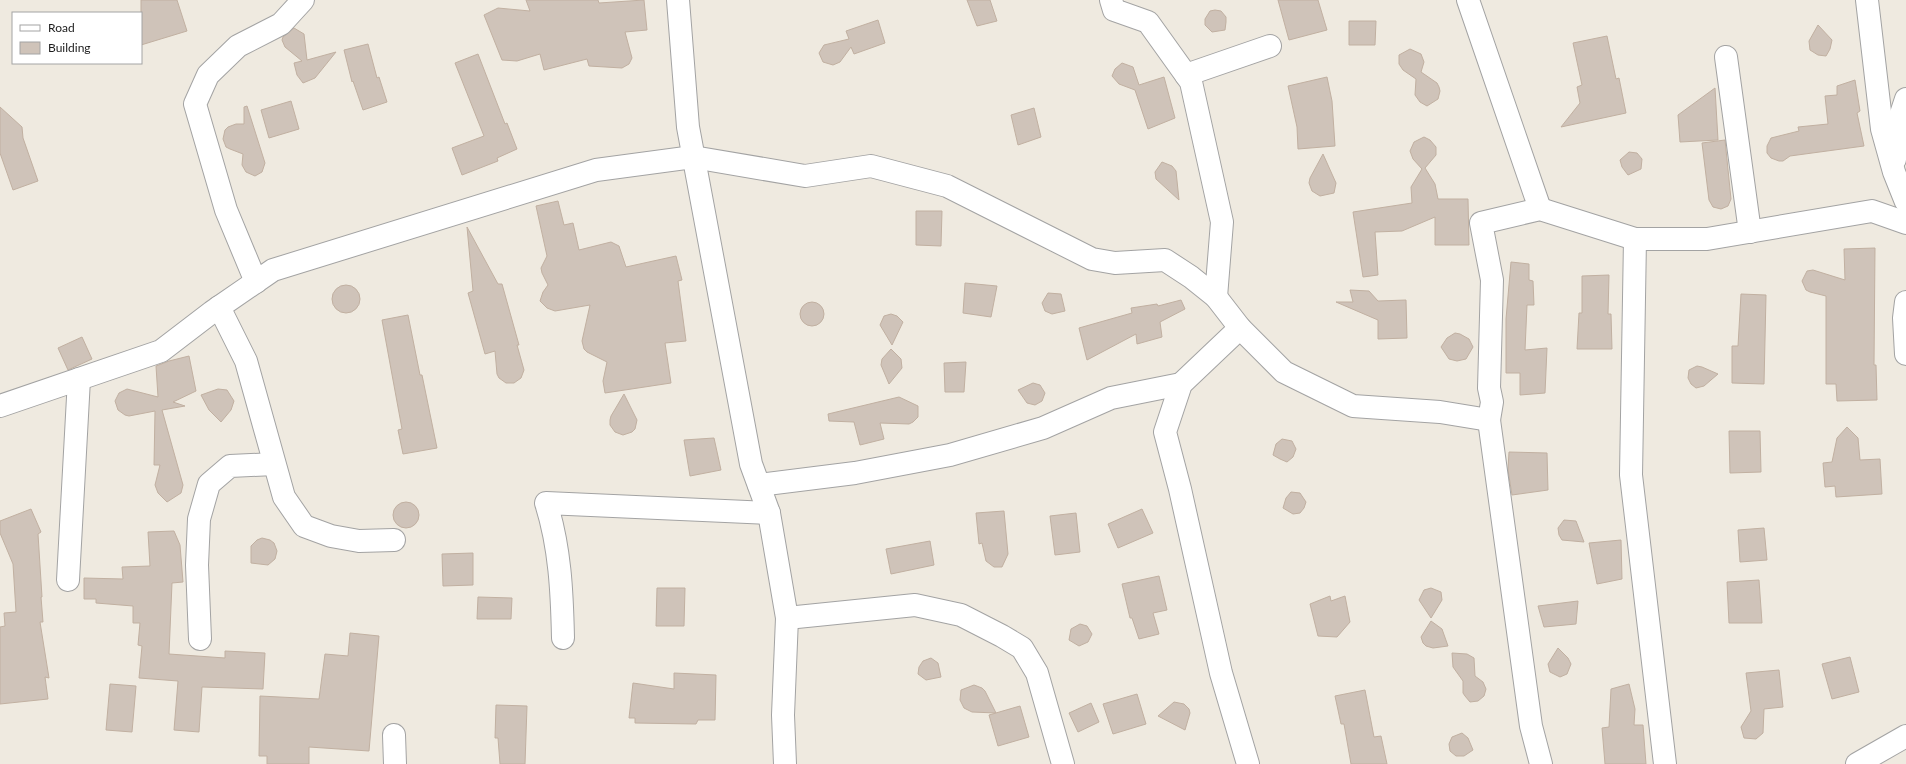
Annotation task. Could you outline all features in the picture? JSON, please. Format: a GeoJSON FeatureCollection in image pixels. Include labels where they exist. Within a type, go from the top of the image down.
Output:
{"type":"FeatureCollection","features":[{"type":"Feature","properties":{"kind":"street"},"geometry":{"type":"LineString","coordinates":[[256,282],[226,210],[196,104],[208,76],[238,46],[281,24],[303,0]]}},
{"type":"Feature","properties":{"kind":"street"},"geometry":{"type":"LineString","coordinates":[[678,0],[684,98],[693,157],[751,464],[769,513],[787,618],[783,715],[785,764]]}},
{"type":"Feature","properties":{"kind":"street"},"geometry":{"type":"LineString","coordinates":[[1111,0],[1114,10],[1148,22],[1191,82],[1222,222],[1216,297]]}},
{"type":"Feature","properties":{"kind":"street"},"geometry":{"type":"LineString","coordinates":[[1468,0],[1540,209]]}},
{"type":"Feature","properties":{"kind":"street"},"geometry":{"type":"LineString","coordinates":[[1867,0],[1882,129],[1894,172],[1906,202]]}},
{"type":"Feature","properties":{"kind":"street"},"geometry":{"type":"LineString","coordinates":[[1186,75],[1270,46]]}},
{"type":"Feature","properties":{"kind":"street"},"geometry":{"type":"LineString","coordinates":[[1726,57],[1750,232]]}},
{"type":"Feature","properties":{"kind":"street"},"geometry":{"type":"LineString","coordinates":[[1894,172],[1898,123],[1906,98]]}},
{"type":"Feature","properties":{"kind":"street"},"geometry":{"type":"LineString","coordinates":[[0,406],[161,351],[273,270],[596,170],[693,157],[805,176],[871,166],[947,186],[1092,259],[1115,263],[1165,260],[1191,276],[1216,297],[1240,328],[1284,372],[1353,406],[1440,412],[1489,420]]}},
{"type":"Feature","properties":{"kind":"street"},"geometry":{"type":"LineString","coordinates":[[1541,764],[1531,726],[1489,420],[1492,402],[1489,388],[1492,280],[1481,223],[1540,209],[1635,239],[1707,239],[1872,211],[1906,223]]}},
{"type":"Feature","properties":{"kind":"street"},"geometry":{"type":"LineString","coordinates":[[1635,239],[1631,475],[1666,764]]}},
{"type":"Feature","properties":{"kind":"street"},"geometry":{"type":"LineString","coordinates":[[1906,302],[1904,318],[1906,354]]}},
{"type":"Feature","properties":{"kind":"street"},"geometry":{"type":"LineString","coordinates":[[220,307],[246,361],[284,497],[304,526],[332,536],[359,541],[394,540]]}},
{"type":"Feature","properties":{"kind":"street"},"geometry":{"type":"LineString","coordinates":[[1240,328],[1181,384],[1165,432],[1180,489],[1221,673],[1248,764]]}},
{"type":"Feature","properties":{"kind":"street"},"geometry":{"type":"LineString","coordinates":[[68,580],[79,379]]}},
{"type":"Feature","properties":{"kind":"street"},"geometry":{"type":"LineString","coordinates":[[759,485],[855,473],[950,455],[1043,428],[1111,398],[1181,384]]}},
{"type":"Feature","properties":{"kind":"street"},"geometry":{"type":"LineString","coordinates":[[200,639],[197,565],[199,519],[209,484],[230,466],[274,464]]}},
{"type":"Feature","properties":{"kind":"street"},"geometry":{"type":"LineString","coordinates":[[563,638],[561,582],[554,528],[546,503],[769,513]]}},
{"type":"Feature","properties":{"kind":"street"},"geometry":{"type":"LineString","coordinates":[[787,618],[915,605],[961,615],[1002,636],[1022,648],[1037,673],[1063,764]]}},
{"type":"Feature","properties":{"kind":"street"},"geometry":{"type":"LineString","coordinates":[[394,735],[395,764]]}},
{"type":"Feature","properties":{"kind":"street"},"geometry":{"type":"LineString","coordinates":[[1857,764],[1906,736]]}},
{"type":"Feature","properties":{"kind":"building"},"geometry":{"type":"Polygon","coordinates":[[[141,0],[177,0],[187,31],[142,45],[141,0]]]}},
{"type":"Feature","properties":{"kind":"building"},"geometry":{"type":"Polygon","coordinates":[[[526,0],[598,0],[599,3],[644,0],[647,30],[625,32],[632,58],[629,64],[622,68],[589,66],[587,59],[544,70],[540,54],[517,61],[502,60],[484,15],[498,8],[530,11],[526,0]]]}},
{"type":"Feature","properties":{"kind":"building"},"geometry":{"type":"Polygon","coordinates":[[[967,0],[990,0],[997,21],[977,26],[967,0]]]}},
{"type":"Feature","properties":{"kind":"building"},"geometry":{"type":"Polygon","coordinates":[[[1278,0],[1318,0],[1327,30],[1289,40],[1278,0]]]}},
{"type":"Feature","properties":{"kind":"building"},"geometry":{"type":"Polygon","coordinates":[[[1210,11],[1221,11],[1226,17],[1225,30],[1212,32],[1205,25],[1205,19],[1210,11]]]}},
{"type":"Feature","properties":{"kind":"building"},"geometry":{"type":"Polygon","coordinates":[[[878,20],[885,43],[854,54],[851,47],[840,62],[833,65],[823,62],[819,53],[824,45],[849,39],[846,31],[878,20]]]}},
{"type":"Feature","properties":{"kind":"building"},"geometry":{"type":"Polygon","coordinates":[[[1349,21],[1376,21],[1375,45],[1349,45],[1349,21]]]}},
{"type":"Feature","properties":{"kind":"building"},"geometry":{"type":"Polygon","coordinates":[[[1818,25],[1832,40],[1830,49],[1826,56],[1818,55],[1810,50],[1809,41],[1818,25]]]}},
{"type":"Feature","properties":{"kind":"building"},"geometry":{"type":"Polygon","coordinates":[[[294,28],[304,34],[307,60],[336,52],[315,78],[303,83],[297,75],[294,63],[302,61],[285,47],[282,40],[283,37],[294,28]]]}},
{"type":"Feature","properties":{"kind":"building"},"geometry":{"type":"Polygon","coordinates":[[[1607,36],[1616,79],[1619,78],[1626,113],[1561,127],[1580,103],[1577,87],[1582,85],[1573,43],[1607,36]]]}},
{"type":"Feature","properties":{"kind":"building"},"geometry":{"type":"Polygon","coordinates":[[[368,44],[377,78],[379,77],[387,102],[363,110],[353,81],[352,82],[344,50],[368,44]]]}},
{"type":"Feature","properties":{"kind":"building"},"geometry":{"type":"Polygon","coordinates":[[[1410,49],[1421,54],[1424,62],[1421,72],[1437,83],[1439,87],[1440,91],[1438,99],[1427,106],[1420,102],[1415,95],[1416,79],[1403,70],[1399,64],[1399,55],[1410,49]]]}},
{"type":"Feature","properties":{"kind":"building"},"geometry":{"type":"Polygon","coordinates":[[[478,54],[505,124],[507,123],[517,149],[497,158],[498,161],[462,175],[452,148],[484,136],[455,63],[478,54]]]}},
{"type":"Feature","properties":{"kind":"building"},"geometry":{"type":"Polygon","coordinates":[[[1122,63],[1133,67],[1139,85],[1164,77],[1175,118],[1148,129],[1135,90],[1119,84],[1112,76],[1115,69],[1122,63]]]}},
{"type":"Feature","properties":{"kind":"building"},"geometry":{"type":"Polygon","coordinates":[[[1327,77],[1332,101],[1335,146],[1298,149],[1297,127],[1288,86],[1327,77]]]}},
{"type":"Feature","properties":{"kind":"building"},"geometry":{"type":"Polygon","coordinates":[[[1855,80],[1860,111],[1857,113],[1864,146],[1790,156],[1783,161],[1771,158],[1767,153],[1767,146],[1771,138],[1799,131],[1798,127],[1828,124],[1825,96],[1837,95],[1837,86],[1855,80]]]}},
{"type":"Feature","properties":{"kind":"building"},"geometry":{"type":"Polygon","coordinates":[[[1715,88],[1718,140],[1680,142],[1678,115],[1715,88]]]}},
{"type":"Feature","properties":{"kind":"building"},"geometry":{"type":"Polygon","coordinates":[[[291,101],[299,129],[269,138],[261,110],[291,101]]]}},
{"type":"Feature","properties":{"kind":"building"},"geometry":{"type":"Polygon","coordinates":[[[247,106],[265,163],[262,172],[255,176],[246,172],[242,165],[243,154],[226,147],[223,139],[225,130],[228,127],[236,124],[244,124],[244,107],[247,106]]]}},
{"type":"Feature","properties":{"kind":"building"},"geometry":{"type":"Polygon","coordinates":[[[0,107],[22,127],[23,138],[38,181],[13,190],[0,153],[0,107]]]}},
{"type":"Feature","properties":{"kind":"building"},"geometry":{"type":"Polygon","coordinates":[[[1034,108],[1041,137],[1018,145],[1011,115],[1034,108]]]}},
{"type":"Feature","properties":{"kind":"building"},"geometry":{"type":"Polygon","coordinates":[[[1424,137],[1430,140],[1436,147],[1436,155],[1425,168],[1435,184],[1438,199],[1468,199],[1469,245],[1435,245],[1435,217],[1402,231],[1375,232],[1378,275],[1363,277],[1353,212],[1412,203],[1411,187],[1422,169],[1413,159],[1410,151],[1414,142],[1424,137]]]}},
{"type":"Feature","properties":{"kind":"building"},"geometry":{"type":"Polygon","coordinates":[[[1725,140],[1731,199],[1728,206],[1721,209],[1713,207],[1709,200],[1702,143],[1725,140]]]}},
{"type":"Feature","properties":{"kind":"building"},"geometry":{"type":"Polygon","coordinates":[[[1629,152],[1637,153],[1642,159],[1641,169],[1628,175],[1622,167],[1620,160],[1629,152]]]}},
{"type":"Feature","properties":{"kind":"building"},"geometry":{"type":"Polygon","coordinates":[[[1323,154],[1336,183],[1334,193],[1320,196],[1312,191],[1309,183],[1310,178],[1323,154]]]}},
{"type":"Feature","properties":{"kind":"building"},"geometry":{"type":"Polygon","coordinates":[[[1162,162],[1172,166],[1176,171],[1179,200],[1156,179],[1155,172],[1162,162]]]}},
{"type":"Feature","properties":{"kind":"building"},"geometry":{"type":"Polygon","coordinates":[[[558,201],[564,225],[573,223],[579,250],[611,242],[619,246],[626,267],[676,256],[682,280],[678,281],[686,341],[665,343],[671,383],[605,393],[603,381],[607,362],[587,352],[584,349],[582,341],[590,305],[555,311],[547,308],[540,301],[543,292],[548,285],[541,268],[547,256],[536,206],[558,201]]]}},
{"type":"Feature","properties":{"kind":"building"},"geometry":{"type":"Polygon","coordinates":[[[916,211],[942,211],[941,246],[916,245],[916,211]]]}},
{"type":"Feature","properties":{"kind":"building"},"geometry":{"type":"Polygon","coordinates":[[[467,227],[498,284],[502,284],[519,345],[517,345],[524,370],[521,378],[514,383],[506,383],[499,378],[497,374],[495,351],[485,354],[468,293],[473,291],[467,227]]]}},
{"type":"Feature","properties":{"kind":"building"},"geometry":{"type":"Polygon","coordinates":[[[1875,248],[1874,365],[1876,365],[1877,400],[1837,401],[1836,384],[1826,384],[1826,296],[1806,290],[1802,281],[1807,271],[1813,270],[1845,280],[1844,249],[1875,248]]]}},
{"type":"Feature","properties":{"kind":"building"},"geometry":{"type":"Polygon","coordinates":[[[1511,262],[1529,264],[1529,280],[1533,281],[1534,305],[1527,305],[1525,350],[1547,348],[1545,393],[1520,395],[1520,373],[1506,373],[1506,319],[1511,262]]]}},
{"type":"Feature","properties":{"kind":"building"},"geometry":{"type":"Polygon","coordinates":[[[1609,275],[1608,314],[1611,314],[1612,349],[1577,349],[1579,313],[1582,313],[1582,276],[1609,275]]]}},
{"type":"Feature","properties":{"kind":"building"},"geometry":{"type":"Polygon","coordinates":[[[965,283],[997,286],[991,317],[963,313],[965,283]]]}},
{"type":"Feature","properties":{"kind":"building"},"geometry":{"type":"Polygon","coordinates":[[[346,285],[356,289],[360,299],[356,309],[346,313],[336,309],[332,299],[336,289],[346,285]]]}},
{"type":"Feature","properties":{"kind":"building"},"geometry":{"type":"Polygon","coordinates":[[[1350,290],[1369,291],[1378,301],[1406,300],[1407,338],[1378,339],[1378,320],[1336,302],[1353,302],[1350,290]]]}},
{"type":"Feature","properties":{"kind":"building"},"geometry":{"type":"Polygon","coordinates":[[[1048,293],[1061,294],[1065,311],[1052,314],[1045,311],[1042,303],[1048,293]]]}},
{"type":"Feature","properties":{"kind":"building"},"geometry":{"type":"Polygon","coordinates":[[[1741,294],[1766,295],[1764,384],[1732,383],[1732,346],[1738,346],[1741,294]]]}},
{"type":"Feature","properties":{"kind":"building"},"geometry":{"type":"Polygon","coordinates":[[[1181,300],[1185,309],[1160,322],[1162,337],[1137,344],[1136,334],[1087,360],[1079,328],[1132,313],[1131,308],[1157,304],[1158,306],[1181,300]]]}},
{"type":"Feature","properties":{"kind":"building"},"geometry":{"type":"Polygon","coordinates":[[[812,302],[820,306],[824,314],[820,322],[812,326],[804,322],[800,314],[804,306],[812,302]]]}},
{"type":"Feature","properties":{"kind":"building"},"geometry":{"type":"Polygon","coordinates":[[[891,314],[897,316],[903,322],[892,345],[880,325],[884,316],[891,314]]]}},
{"type":"Feature","properties":{"kind":"building"},"geometry":{"type":"Polygon","coordinates":[[[408,315],[437,448],[403,454],[398,430],[402,429],[382,320],[408,315]]]}},
{"type":"Feature","properties":{"kind":"building"},"geometry":{"type":"Polygon","coordinates":[[[1455,333],[1469,339],[1473,347],[1466,359],[1457,361],[1449,359],[1441,347],[1447,338],[1455,333]]]}},
{"type":"Feature","properties":{"kind":"building"},"geometry":{"type":"Polygon","coordinates":[[[82,337],[92,359],[68,370],[58,348],[82,337]]]}},
{"type":"Feature","properties":{"kind":"building"},"geometry":{"type":"Polygon","coordinates":[[[891,349],[901,359],[902,368],[889,384],[881,365],[882,359],[891,349]]]}},
{"type":"Feature","properties":{"kind":"building"},"geometry":{"type":"Polygon","coordinates":[[[189,356],[196,391],[173,402],[185,406],[162,410],[183,485],[181,493],[167,502],[158,493],[155,485],[160,465],[154,465],[155,411],[129,416],[125,415],[118,410],[115,401],[119,393],[127,389],[158,397],[156,366],[189,356]]]}},
{"type":"Feature","properties":{"kind":"building"},"geometry":{"type":"Polygon","coordinates":[[[966,362],[964,392],[945,392],[944,363],[966,362]]]}},
{"type":"Feature","properties":{"kind":"building"},"geometry":{"type":"Polygon","coordinates":[[[1697,366],[1718,374],[1704,386],[1696,388],[1691,384],[1688,378],[1689,370],[1697,366]]]}},
{"type":"Feature","properties":{"kind":"building"},"geometry":{"type":"Polygon","coordinates":[[[1033,383],[1040,385],[1045,393],[1042,401],[1035,405],[1027,403],[1018,390],[1033,383]]]}},
{"type":"Feature","properties":{"kind":"building"},"geometry":{"type":"Polygon","coordinates":[[[218,389],[227,390],[234,401],[231,410],[221,422],[209,410],[201,395],[218,389]]]}},
{"type":"Feature","properties":{"kind":"building"},"geometry":{"type":"Polygon","coordinates":[[[624,394],[637,420],[635,429],[632,432],[623,435],[615,432],[610,425],[610,420],[624,394]]]}},
{"type":"Feature","properties":{"kind":"building"},"geometry":{"type":"Polygon","coordinates":[[[899,397],[918,406],[918,417],[909,424],[880,423],[884,439],[860,445],[854,422],[829,421],[828,414],[899,397]]]}},
{"type":"Feature","properties":{"kind":"building"},"geometry":{"type":"Polygon","coordinates":[[[1847,427],[1858,438],[1860,460],[1880,459],[1882,494],[1836,497],[1835,486],[1825,487],[1823,463],[1832,462],[1837,438],[1847,427]]]}},
{"type":"Feature","properties":{"kind":"building"},"geometry":{"type":"Polygon","coordinates":[[[1729,431],[1760,431],[1761,472],[1730,473],[1729,431]]]}},
{"type":"Feature","properties":{"kind":"building"},"geometry":{"type":"Polygon","coordinates":[[[714,438],[721,470],[690,476],[684,440],[714,438]]]}},
{"type":"Feature","properties":{"kind":"building"},"geometry":{"type":"Polygon","coordinates":[[[1282,439],[1292,441],[1296,449],[1293,457],[1287,462],[1273,455],[1276,444],[1282,439]]]}},
{"type":"Feature","properties":{"kind":"building"},"geometry":{"type":"Polygon","coordinates":[[[1509,452],[1547,453],[1548,490],[1512,495],[1508,470],[1509,452]]]}},
{"type":"Feature","properties":{"kind":"building"},"geometry":{"type":"Polygon","coordinates":[[[1291,492],[1300,493],[1306,502],[1300,513],[1293,514],[1283,508],[1286,498],[1291,492]]]}},
{"type":"Feature","properties":{"kind":"building"},"geometry":{"type":"Polygon","coordinates":[[[406,502],[416,505],[419,515],[416,525],[406,528],[396,525],[393,515],[396,505],[406,502]]]}},
{"type":"Feature","properties":{"kind":"building"},"geometry":{"type":"Polygon","coordinates":[[[31,509],[41,532],[38,534],[43,622],[40,622],[49,678],[45,677],[48,699],[0,704],[0,627],[5,626],[4,613],[16,612],[13,564],[0,533],[0,521],[31,509]]]}},
{"type":"Feature","properties":{"kind":"building"},"geometry":{"type":"Polygon","coordinates":[[[1142,509],[1153,533],[1118,548],[1108,524],[1142,509]]]}},
{"type":"Feature","properties":{"kind":"building"},"geometry":{"type":"Polygon","coordinates":[[[1004,511],[1008,554],[1002,567],[994,567],[986,561],[982,543],[979,544],[976,513],[1004,511]]]}},
{"type":"Feature","properties":{"kind":"building"},"geometry":{"type":"Polygon","coordinates":[[[1076,513],[1080,552],[1055,555],[1050,516],[1076,513]]]}},
{"type":"Feature","properties":{"kind":"building"},"geometry":{"type":"Polygon","coordinates":[[[1564,520],[1576,521],[1584,542],[1562,540],[1559,535],[1558,528],[1564,520]]]}},
{"type":"Feature","properties":{"kind":"building"},"geometry":{"type":"Polygon","coordinates":[[[1764,528],[1767,560],[1740,562],[1738,530],[1764,528]]]}},
{"type":"Feature","properties":{"kind":"building"},"geometry":{"type":"Polygon","coordinates":[[[174,531],[180,545],[183,582],[172,583],[169,654],[225,658],[225,651],[265,653],[263,689],[202,687],[199,732],[174,730],[178,681],[139,678],[142,646],[138,645],[140,623],[133,623],[133,606],[96,603],[96,599],[84,599],[84,578],[123,579],[122,567],[150,566],[148,532],[174,531]]]}},
{"type":"Feature","properties":{"kind":"building"},"geometry":{"type":"Polygon","coordinates":[[[262,538],[270,540],[274,543],[277,551],[275,559],[268,565],[251,563],[251,546],[257,540],[262,538]]]}},
{"type":"Feature","properties":{"kind":"building"},"geometry":{"type":"Polygon","coordinates":[[[1621,540],[1622,579],[1597,584],[1589,543],[1621,540]]]}},
{"type":"Feature","properties":{"kind":"building"},"geometry":{"type":"Polygon","coordinates":[[[930,541],[934,565],[891,574],[886,549],[930,541]]]}},
{"type":"Feature","properties":{"kind":"building"},"geometry":{"type":"Polygon","coordinates":[[[473,553],[473,585],[443,586],[442,554],[473,553]]]}},
{"type":"Feature","properties":{"kind":"building"},"geometry":{"type":"Polygon","coordinates":[[[1159,576],[1167,610],[1153,613],[1159,634],[1139,639],[1132,618],[1130,618],[1122,584],[1159,576]]]}},
{"type":"Feature","properties":{"kind":"building"},"geometry":{"type":"Polygon","coordinates":[[[1759,580],[1762,623],[1729,623],[1727,582],[1759,580]]]}},
{"type":"Feature","properties":{"kind":"building"},"geometry":{"type":"Polygon","coordinates":[[[657,588],[685,588],[684,626],[656,626],[657,588]]]}},
{"type":"Feature","properties":{"kind":"building"},"geometry":{"type":"Polygon","coordinates":[[[1431,588],[1441,592],[1442,600],[1431,618],[1419,600],[1424,590],[1431,588]]]}},
{"type":"Feature","properties":{"kind":"building"},"geometry":{"type":"Polygon","coordinates":[[[1330,596],[1331,601],[1345,596],[1350,622],[1337,637],[1318,636],[1310,604],[1330,596]]]}},
{"type":"Feature","properties":{"kind":"building"},"geometry":{"type":"Polygon","coordinates":[[[478,597],[512,598],[511,619],[477,619],[478,597]]]}},
{"type":"Feature","properties":{"kind":"building"},"geometry":{"type":"Polygon","coordinates":[[[1578,601],[1576,624],[1544,627],[1538,606],[1578,601]]]}},
{"type":"Feature","properties":{"kind":"building"},"geometry":{"type":"Polygon","coordinates":[[[1431,621],[1442,629],[1448,646],[1433,648],[1426,646],[1423,643],[1421,637],[1431,621]]]}},
{"type":"Feature","properties":{"kind":"building"},"geometry":{"type":"Polygon","coordinates":[[[1080,624],[1087,626],[1092,634],[1088,642],[1079,646],[1069,640],[1071,629],[1080,624]]]}},
{"type":"Feature","properties":{"kind":"building"},"geometry":{"type":"Polygon","coordinates":[[[350,633],[379,636],[369,751],[309,747],[309,764],[267,764],[267,756],[259,756],[260,696],[319,699],[325,654],[348,656],[350,633]]]}},
{"type":"Feature","properties":{"kind":"building"},"geometry":{"type":"Polygon","coordinates":[[[1558,648],[1568,658],[1571,664],[1567,674],[1560,677],[1550,672],[1548,664],[1558,648]]]}},
{"type":"Feature","properties":{"kind":"building"},"geometry":{"type":"Polygon","coordinates":[[[1452,653],[1467,654],[1474,658],[1475,676],[1483,682],[1486,689],[1484,696],[1478,701],[1470,702],[1463,693],[1463,681],[1453,667],[1452,653]]]}},
{"type":"Feature","properties":{"kind":"building"},"geometry":{"type":"Polygon","coordinates":[[[1850,657],[1859,692],[1832,699],[1822,664],[1850,657]]]}},
{"type":"Feature","properties":{"kind":"building"},"geometry":{"type":"Polygon","coordinates":[[[931,658],[938,663],[941,677],[926,680],[918,674],[919,667],[923,661],[931,658]]]}},
{"type":"Feature","properties":{"kind":"building"},"geometry":{"type":"Polygon","coordinates":[[[1779,670],[1783,707],[1764,709],[1763,733],[1756,739],[1744,738],[1741,727],[1751,711],[1746,673],[1779,670]]]}},
{"type":"Feature","properties":{"kind":"building"},"geometry":{"type":"Polygon","coordinates":[[[674,673],[716,675],[715,720],[698,720],[696,724],[635,723],[635,718],[629,718],[633,683],[674,689],[674,673]]]}},
{"type":"Feature","properties":{"kind":"building"},"geometry":{"type":"Polygon","coordinates":[[[110,684],[136,686],[132,732],[106,730],[110,684]]]}},
{"type":"Feature","properties":{"kind":"building"},"geometry":{"type":"Polygon","coordinates":[[[1629,684],[1635,709],[1634,725],[1643,725],[1646,764],[1605,764],[1602,728],[1609,727],[1611,689],[1629,684]]]}},
{"type":"Feature","properties":{"kind":"building"},"geometry":{"type":"Polygon","coordinates":[[[974,685],[985,691],[996,713],[972,712],[964,708],[960,700],[961,690],[974,685]]]}},
{"type":"Feature","properties":{"kind":"building"},"geometry":{"type":"Polygon","coordinates":[[[1365,690],[1374,737],[1381,736],[1387,764],[1351,764],[1344,724],[1341,724],[1335,696],[1365,690]]]}},
{"type":"Feature","properties":{"kind":"building"},"geometry":{"type":"Polygon","coordinates":[[[1137,694],[1146,724],[1113,734],[1103,704],[1137,694]]]}},
{"type":"Feature","properties":{"kind":"building"},"geometry":{"type":"Polygon","coordinates":[[[1174,702],[1184,704],[1189,709],[1190,713],[1185,730],[1158,716],[1174,702]]]}},
{"type":"Feature","properties":{"kind":"building"},"geometry":{"type":"Polygon","coordinates":[[[1091,703],[1099,722],[1078,732],[1069,713],[1091,703]]]}},
{"type":"Feature","properties":{"kind":"building"},"geometry":{"type":"Polygon","coordinates":[[[496,705],[527,706],[525,764],[500,764],[498,738],[495,738],[496,705]]]}},
{"type":"Feature","properties":{"kind":"building"},"geometry":{"type":"Polygon","coordinates":[[[1020,706],[1029,737],[998,746],[989,715],[1020,706]]]}},
{"type":"Feature","properties":{"kind":"building"},"geometry":{"type":"Polygon","coordinates":[[[1462,733],[1468,738],[1473,750],[1464,756],[1456,756],[1450,751],[1449,744],[1452,737],[1462,733]]]}}]}
